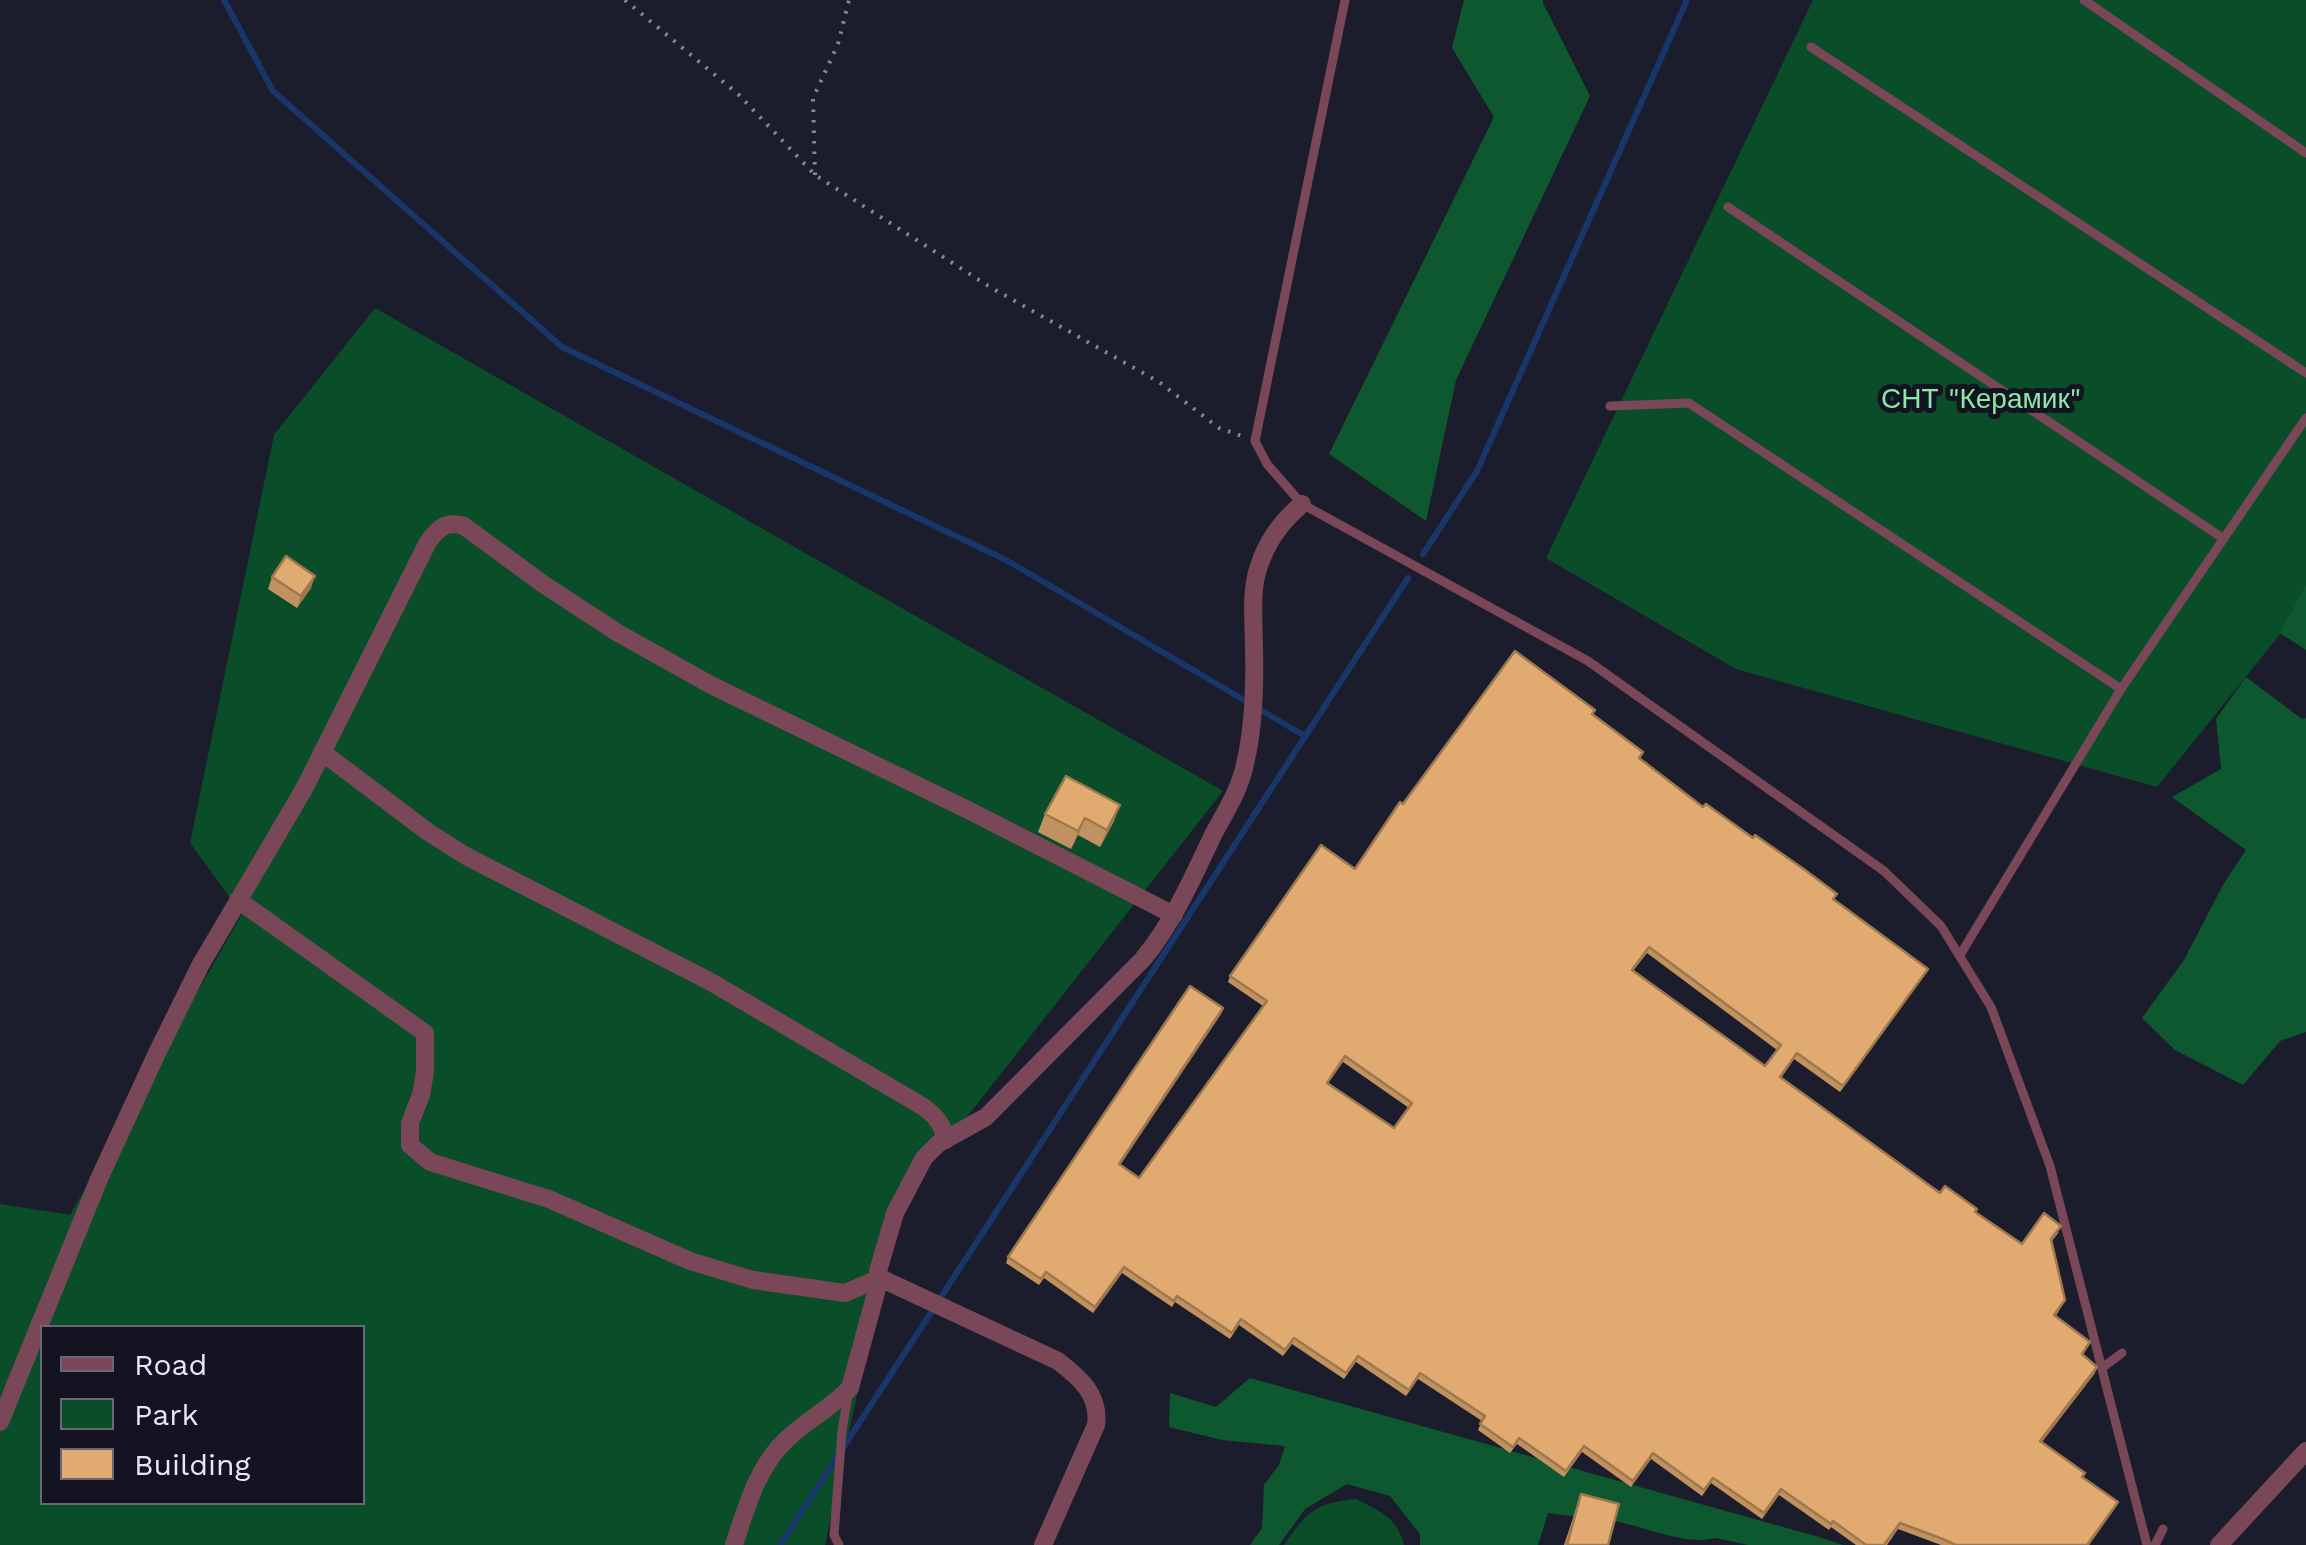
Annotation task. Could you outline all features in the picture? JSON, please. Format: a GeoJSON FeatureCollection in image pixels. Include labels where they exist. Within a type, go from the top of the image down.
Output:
{"type":"FeatureCollection","features":[{"type":"Feature","properties":{"kind":"street"},"geometry":{"type":"LineString","coordinates":[[734,1545],[767,1460],[850,1388],[894,1213],[924,1158],[946,1140],[986,1118],[1162,937],[1238,788],[1245,765],[1254,684],[1254,594],[1258,568],[1270,541],[1302,504]]}},
{"type":"Feature","properties":{"kind":"street"},"geometry":{"type":"LineString","coordinates":[[0,1422],[99,1179],[201,964],[304,789],[428,542],[445,525],[464,526],[618,633],[712,686],[1174,915]]}},
{"type":"Feature","properties":{"kind":"street"},"geometry":{"type":"LineString","coordinates":[[322,752],[466,856],[712,982],[922,1106],[936,1116],[946,1140]]}},
{"type":"Feature","properties":{"kind":"street"},"geometry":{"type":"LineString","coordinates":[[238,900],[425,1033],[424,1072],[410,1123],[410,1145],[430,1162],[549,1199],[690,1261],[753,1280],[845,1294],[880,1278],[1058,1361],[1077,1376],[1093,1396],[1096,1426],[1043,1545]]}},
{"type":"Feature","properties":{"kind":"street"},"geometry":{"type":"LineString","coordinates":[[2219,1545],[2306,1451]]}},
{"type":"Feature","properties":{"kind":"lane"},"geometry":{"type":"LineString","coordinates":[[1344,0],[1254,441],[1267,464],[1302,504],[1588,661],[1884,871],[1941,926],[1991,1006],[2050,1166],[2147,1545]]}},
{"type":"Feature","properties":{"kind":"lane"},"geometry":{"type":"LineString","coordinates":[[2084,0],[2306,153]]}},
{"type":"Feature","properties":{"kind":"lane"},"geometry":{"type":"LineString","coordinates":[[1811,47],[2306,372]]}},
{"type":"Feature","properties":{"kind":"lane"},"geometry":{"type":"LineString","coordinates":[[1728,207],[2224,539]]}},
{"type":"Feature","properties":{"kind":"lane"},"geometry":{"type":"LineString","coordinates":[[1610,406],[1689,403],[2120,689]]}},
{"type":"Feature","properties":{"kind":"lane"},"geometry":{"type":"LineString","coordinates":[[1960,955],[2120,689],[2306,418]]}},
{"type":"Feature","properties":{"kind":"lane"},"geometry":{"type":"LineString","coordinates":[[2102,1368],[2122,1353]]}},
{"type":"Feature","properties":{"kind":"lane"},"geometry":{"type":"LineString","coordinates":[[839,1545],[834,1536],[842,1431],[850,1388]]}},
{"type":"Feature","properties":{"kind":"lane"},"geometry":{"type":"LineString","coordinates":[[2155,1545],[2162,1528]]}},
{"type":"Feature","properties":{"kind":"path"},"geometry":{"type":"LineString","coordinates":[[625,0],[739,95],[815,176],[990,287],[1158,382],[1219,428],[1254,441]]}},
{"type":"Feature","properties":{"kind":"path"},"geometry":{"type":"LineString","coordinates":[[815,176],[812,98],[838,44],[849,0]]}},
{"type":"Feature","properties":{"kind":"green space"},"geometry":{"type":"Polygon","coordinates":[[[1464,0],[1543,0],[1590,96],[1456,380],[1426,521],[1329,454],[1494,117],[1452,48],[1464,0]]]}},
{"type":"Feature","properties":{"kind":"green space","name":"СНТ \"Керамик\""},"geometry":{"type":"Polygon","coordinates":[[[1813,0],[2306,0],[2306,602],[2157,787],[1736,669],[1546,558],[1813,0]]]}},
{"type":"Feature","properties":{"kind":"green space"},"geometry":{"type":"Polygon","coordinates":[[[375,308],[1223,791],[897,1206],[825,1545],[0,1545],[0,1204],[70,1215],[242,914],[190,843],[274,435],[375,308]]]}},
{"type":"Feature","properties":{"kind":"green space"},"geometry":{"type":"Polygon","coordinates":[[[2306,585],[2306,650],[2280,633],[2306,585]]]}},
{"type":"Feature","properties":{"kind":"green space"},"geometry":{"type":"Polygon","coordinates":[[[2246,677],[2302,719],[2306,718],[2306,1032],[2280,1041],[2243,1085],[2175,1050],[2142,1018],[2184,960],[2246,850],[2172,797],[2221,769],[2216,719],[2246,677]]]}},
{"type":"Feature","properties":{"kind":"green space"},"geometry":{"type":"Polygon","coordinates":[[[1250,1378],[1843,1545],[1748,1545],[1716,1538],[1694,1540],[1608,1520],[1548,1513],[1538,1545],[1420,1545],[1420,1534],[1390,1496],[1347,1484],[1305,1509],[1279,1545],[1250,1545],[1262,1528],[1264,1485],[1279,1465],[1285,1446],[1222,1440],[1169,1427],[1170,1393],[1216,1407],[1250,1378]]]}},
{"type":"Feature","properties":{"kind":"green space"},"geometry":{"type":"Polygon","coordinates":[[[1356,1499],[1392,1521],[1404,1545],[1284,1545],[1313,1511],[1330,1503],[1356,1499]]]}},
{"type":"Feature","properties":{"kind":"building"},"geometry":{"type":"Polygon","coordinates":[[[286,556],[315,576],[301,596],[272,577],[286,556]]]}},
{"type":"Feature","properties":{"kind":"building"},"geometry":{"type":"Polygon","coordinates":[[[1515,651],[1595,710],[1592,714],[1643,752],[1639,758],[1703,807],[1706,804],[1805,870],[1837,894],[1833,899],[1928,969],[1843,1086],[1797,1053],[1780,1077],[1940,1193],[1945,1186],[2022,1244],[2044,1213],[2061,1226],[2051,1239],[2065,1300],[2054,1315],[2090,1342],[2082,1354],[2097,1367],[2040,1441],[2118,1502],[2087,1545],[1956,1545],[1900,1523],[1884,1545],[1866,1545],[1781,1489],[1764,1513],[1713,1478],[1704,1490],[1653,1453],[1633,1481],[1584,1446],[1566,1471],[1519,1438],[1513,1447],[1480,1424],[1485,1416],[1420,1373],[1409,1390],[1358,1356],[1346,1373],[1294,1338],[1285,1350],[1241,1319],[1232,1333],[1124,1267],[1095,1307],[1046,1272],[1041,1279],[1008,1257],[1190,986],[1223,1008],[1119,1164],[1139,1178],[1267,1001],[1230,976],[1321,845],[1355,869],[1400,802],[1403,804],[1515,651]],[[1649,947],[1632,970],[1765,1066],[1781,1045],[1649,947]],[[1345,1056],[1327,1083],[1394,1128],[1412,1103],[1345,1056]]]}},
{"type":"Feature","properties":{"kind":"building"},"geometry":{"type":"Polygon","coordinates":[[[1066,776],[1120,805],[1107,830],[1085,818],[1078,831],[1045,814],[1066,776]]]}},
{"type":"Feature","properties":{"kind":"building"},"geometry":{"type":"Polygon","coordinates":[[[1581,1494],[1619,1504],[1608,1545],[1567,1545],[1581,1494]]]}},
{"type":"Feature","properties":{"kind":"waterway"},"geometry":{"type":"LineString","coordinates":[[224,0],[273,91],[562,347],[1008,561],[1305,736]]}},
{"type":"Feature","properties":{"kind":"waterway"},"geometry":{"type":"LineString","coordinates":[[1423,554],[1477,471],[1687,0]]}},
{"type":"Feature","properties":{"kind":"waterway"},"geometry":{"type":"LineString","coordinates":[[780,1545],[1408,578]]}}]}
